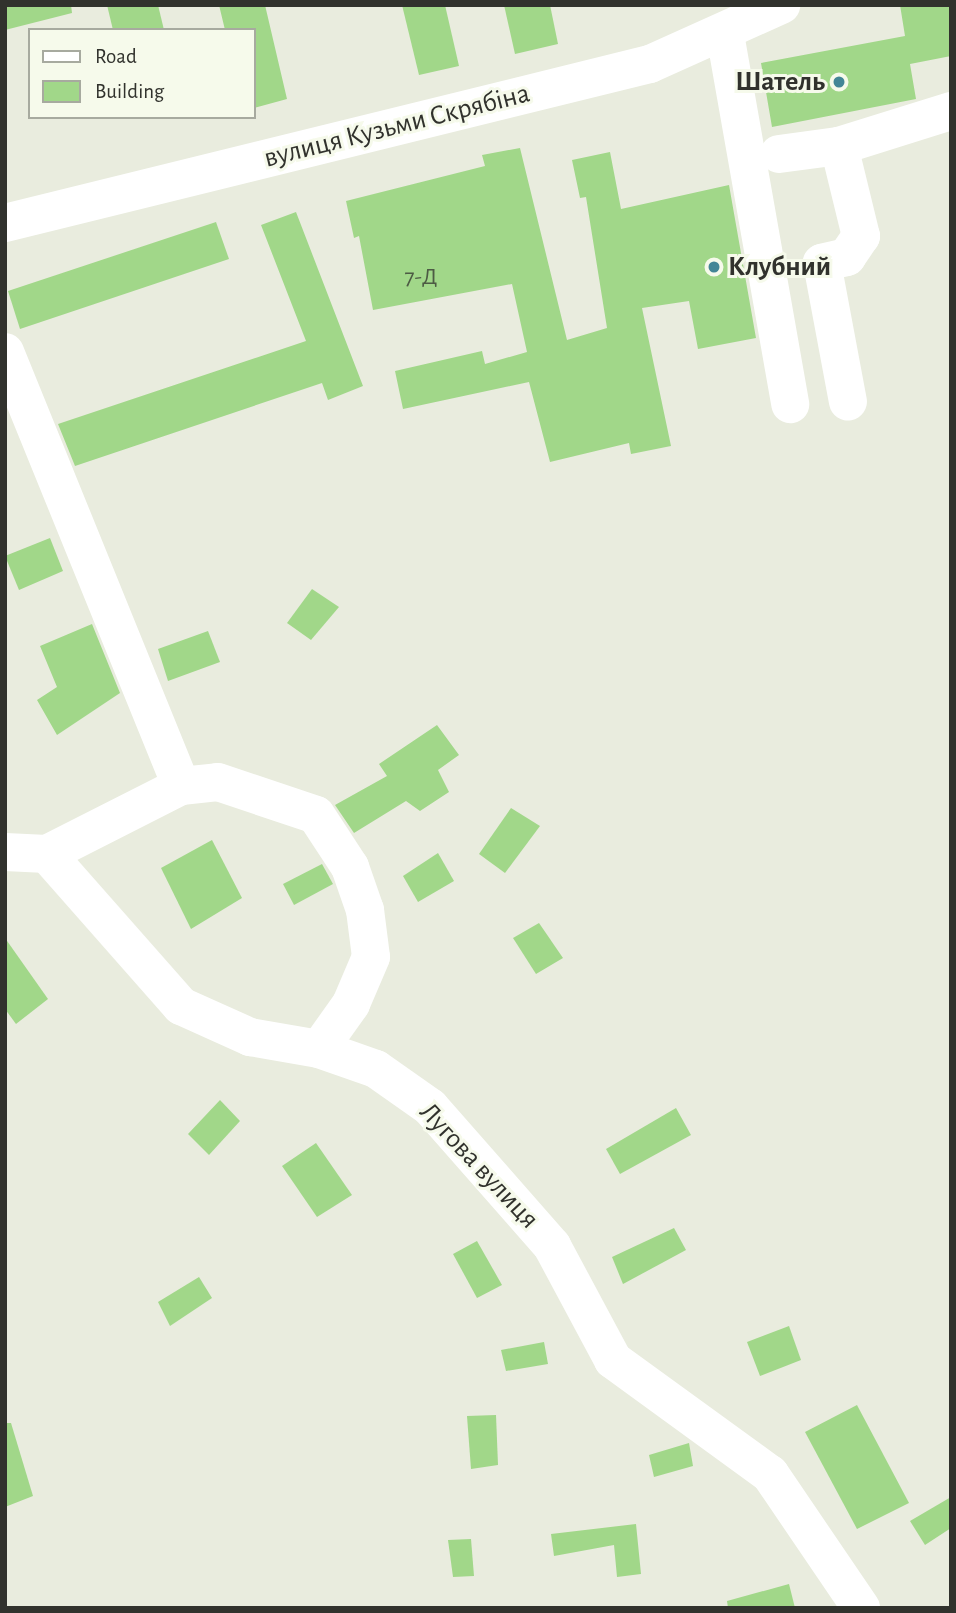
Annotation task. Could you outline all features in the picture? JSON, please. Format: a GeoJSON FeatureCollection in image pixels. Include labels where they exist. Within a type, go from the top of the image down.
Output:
{"type":"FeatureCollection","features":[{"type":"Feature","properties":{"kind":"street","name":"вулиця Кузьми Скрябіна"},"geometry":{"type":"LineString","coordinates":[[5,223],[650,64],[725,34],[781,5]]}},
{"type":"Feature","properties":{"kind":"street"},"geometry":{"type":"LineString","coordinates":[[725,34],[790,404]]}},
{"type":"Feature","properties":{"kind":"street"},"geometry":{"type":"LineString","coordinates":[[779,154],[839,146],[951,110]]}},
{"type":"Feature","properties":{"kind":"street"},"geometry":{"type":"LineString","coordinates":[[839,146],[861,236],[847,257],[822,263],[848,402]]}},
{"type":"Feature","properties":{"kind":"street"},"geometry":{"type":"LineString","coordinates":[[5,352],[181,786]]}},
{"type":"Feature","properties":{"kind":"street"},"geometry":{"type":"LineString","coordinates":[[5,852],[47,854],[181,786],[218,782],[316,815],[350,866],[365,910],[371,957],[351,1004],[319,1049]]}},
{"type":"Feature","properties":{"kind":"street","name":"Лугова вулиця"},"geometry":{"type":"LineString","coordinates":[[47,854],[181,1006],[250,1037],[319,1049],[376,1069],[429,1107],[552,1246],[613,1360],[770,1474],[861,1608]]}},
{"type":"Feature","properties":{"kind":"building"},"geometry":{"type":"Polygon","coordinates":[[[5,5],[71,5],[72,13],[5,30],[5,5]]]}},
{"type":"Feature","properties":{"kind":"building"},"geometry":{"type":"Polygon","coordinates":[[[107,5],[158,5],[164,28],[113,28],[107,5]]]}},
{"type":"Feature","properties":{"kind":"building"},"geometry":{"type":"Polygon","coordinates":[[[219,5],[265,5],[287,99],[256,107],[256,28],[225,28],[219,5]]]}},
{"type":"Feature","properties":{"kind":"building"},"geometry":{"type":"Polygon","coordinates":[[[402,5],[445,5],[459,66],[419,75],[402,5]]]}},
{"type":"Feature","properties":{"kind":"building"},"geometry":{"type":"Polygon","coordinates":[[[504,5],[550,5],[558,44],[515,54],[504,5]]]}},
{"type":"Feature","properties":{"kind":"building","name":"Шатель"},"geometry":{"type":"Polygon","coordinates":[[[900,5],[951,5],[951,56],[910,64],[916,99],[772,127],[761,63],[905,36],[900,5]]]}},
{"type":"Feature","properties":{"kind":"building"},"geometry":{"type":"Polygon","coordinates":[[[520,148],[567,340],[607,328],[586,197],[580,198],[572,160],[610,152],[621,209],[729,185],[756,338],[698,349],[689,301],[642,308],[671,446],[631,454],[629,443],[550,462],[529,382],[403,409],[395,371],[482,351],[485,364],[527,352],[512,284],[373,310],[359,236],[354,238],[346,201],[485,166],[482,155],[520,148]]]}},
{"type":"Feature","properties":{"kind":"building"},"geometry":{"type":"Polygon","coordinates":[[[296,212],[363,386],[328,400],[322,383],[75,466],[58,424],[306,341],[261,225],[296,212]]]}},
{"type":"Feature","properties":{"kind":"building"},"geometry":{"type":"Polygon","coordinates":[[[216,222],[229,259],[20,329],[8,291],[216,222]]]}},
{"type":"Feature","properties":{"kind":"building"},"geometry":{"type":"Polygon","coordinates":[[[50,538],[63,571],[19,590],[5,556],[50,538]]]}},
{"type":"Feature","properties":{"kind":"building"},"geometry":{"type":"Polygon","coordinates":[[[312,589],[339,607],[311,640],[287,623],[312,589]]]}},
{"type":"Feature","properties":{"kind":"building"},"geometry":{"type":"Polygon","coordinates":[[[92,624],[120,693],[57,735],[37,700],[57,687],[40,646],[92,624]]]}},
{"type":"Feature","properties":{"kind":"building"},"geometry":{"type":"Polygon","coordinates":[[[208,631],[220,662],[168,681],[158,649],[208,631]]]}},
{"type":"Feature","properties":{"kind":"building"},"geometry":{"type":"Polygon","coordinates":[[[437,725],[459,755],[438,770],[449,792],[420,811],[406,801],[354,833],[335,805],[387,776],[379,764],[437,725]]]}},
{"type":"Feature","properties":{"kind":"building"},"geometry":{"type":"Polygon","coordinates":[[[511,808],[540,826],[505,873],[479,854],[511,808]]]}},
{"type":"Feature","properties":{"kind":"building"},"geometry":{"type":"Polygon","coordinates":[[[212,840],[242,898],[191,929],[161,868],[212,840]]]}},
{"type":"Feature","properties":{"kind":"building"},"geometry":{"type":"Polygon","coordinates":[[[438,853],[454,881],[418,902],[403,876],[438,853]]]}},
{"type":"Feature","properties":{"kind":"building"},"geometry":{"type":"Polygon","coordinates":[[[322,864],[333,884],[294,905],[283,884],[322,864]]]}},
{"type":"Feature","properties":{"kind":"building"},"geometry":{"type":"Polygon","coordinates":[[[539,923],[563,958],[536,974],[513,938],[539,923]]]}},
{"type":"Feature","properties":{"kind":"building"},"geometry":{"type":"Polygon","coordinates":[[[5,938],[48,999],[16,1024],[5,1009],[5,938]]]}},
{"type":"Feature","properties":{"kind":"building"},"geometry":{"type":"Polygon","coordinates":[[[220,1100],[240,1121],[209,1155],[188,1134],[220,1100]]]}},
{"type":"Feature","properties":{"kind":"building"},"geometry":{"type":"Polygon","coordinates":[[[676,1108],[691,1135],[620,1174],[606,1149],[676,1108]]]}},
{"type":"Feature","properties":{"kind":"building"},"geometry":{"type":"Polygon","coordinates":[[[316,1143],[352,1195],[317,1217],[282,1166],[316,1143]]]}},
{"type":"Feature","properties":{"kind":"building"},"geometry":{"type":"Polygon","coordinates":[[[674,1228],[686,1250],[623,1284],[612,1257],[674,1228]]]}},
{"type":"Feature","properties":{"kind":"building"},"geometry":{"type":"Polygon","coordinates":[[[477,1241],[502,1285],[477,1298],[453,1254],[477,1241]]]}},
{"type":"Feature","properties":{"kind":"building"},"geometry":{"type":"Polygon","coordinates":[[[199,1277],[212,1298],[170,1326],[158,1302],[199,1277]]]}},
{"type":"Feature","properties":{"kind":"building"},"geometry":{"type":"Polygon","coordinates":[[[789,1326],[801,1360],[760,1376],[747,1342],[789,1326]]]}},
{"type":"Feature","properties":{"kind":"building"},"geometry":{"type":"Polygon","coordinates":[[[544,1342],[548,1364],[506,1371],[501,1350],[544,1342]]]}},
{"type":"Feature","properties":{"kind":"building"},"geometry":{"type":"Polygon","coordinates":[[[857,1405],[909,1503],[857,1529],[805,1432],[857,1405]]]}},
{"type":"Feature","properties":{"kind":"building"},"geometry":{"type":"Polygon","coordinates":[[[496,1415],[498,1465],[471,1469],[467,1416],[496,1415]]]}},
{"type":"Feature","properties":{"kind":"building"},"geometry":{"type":"Polygon","coordinates":[[[5,1423],[11,1423],[33,1496],[5,1507],[5,1423]]]}},
{"type":"Feature","properties":{"kind":"building"},"geometry":{"type":"Polygon","coordinates":[[[689,1443],[693,1466],[654,1477],[649,1455],[689,1443]]]}},
{"type":"Feature","properties":{"kind":"building"},"geometry":{"type":"Polygon","coordinates":[[[951,1497],[951,1528],[925,1545],[910,1521],[951,1497]]]}},
{"type":"Feature","properties":{"kind":"building"},"geometry":{"type":"Polygon","coordinates":[[[636,1524],[641,1574],[617,1577],[614,1545],[554,1556],[551,1534],[636,1524]]]}},
{"type":"Feature","properties":{"kind":"building"},"geometry":{"type":"Polygon","coordinates":[[[471,1539],[474,1576],[453,1577],[448,1540],[471,1539]]]}},
{"type":"Feature","properties":{"kind":"building"},"geometry":{"type":"Polygon","coordinates":[[[789,1584],[795,1608],[728,1608],[727,1601],[789,1584]]]}},
{"type":"Feature","properties":{"kind":"place","name":"Шатель"},"geometry":{"type":"Point","coordinates":[839,82]}},
{"type":"Feature","properties":{"kind":"place","name":"Клубний"},"geometry":{"type":"Point","coordinates":[714,267]}}]}
